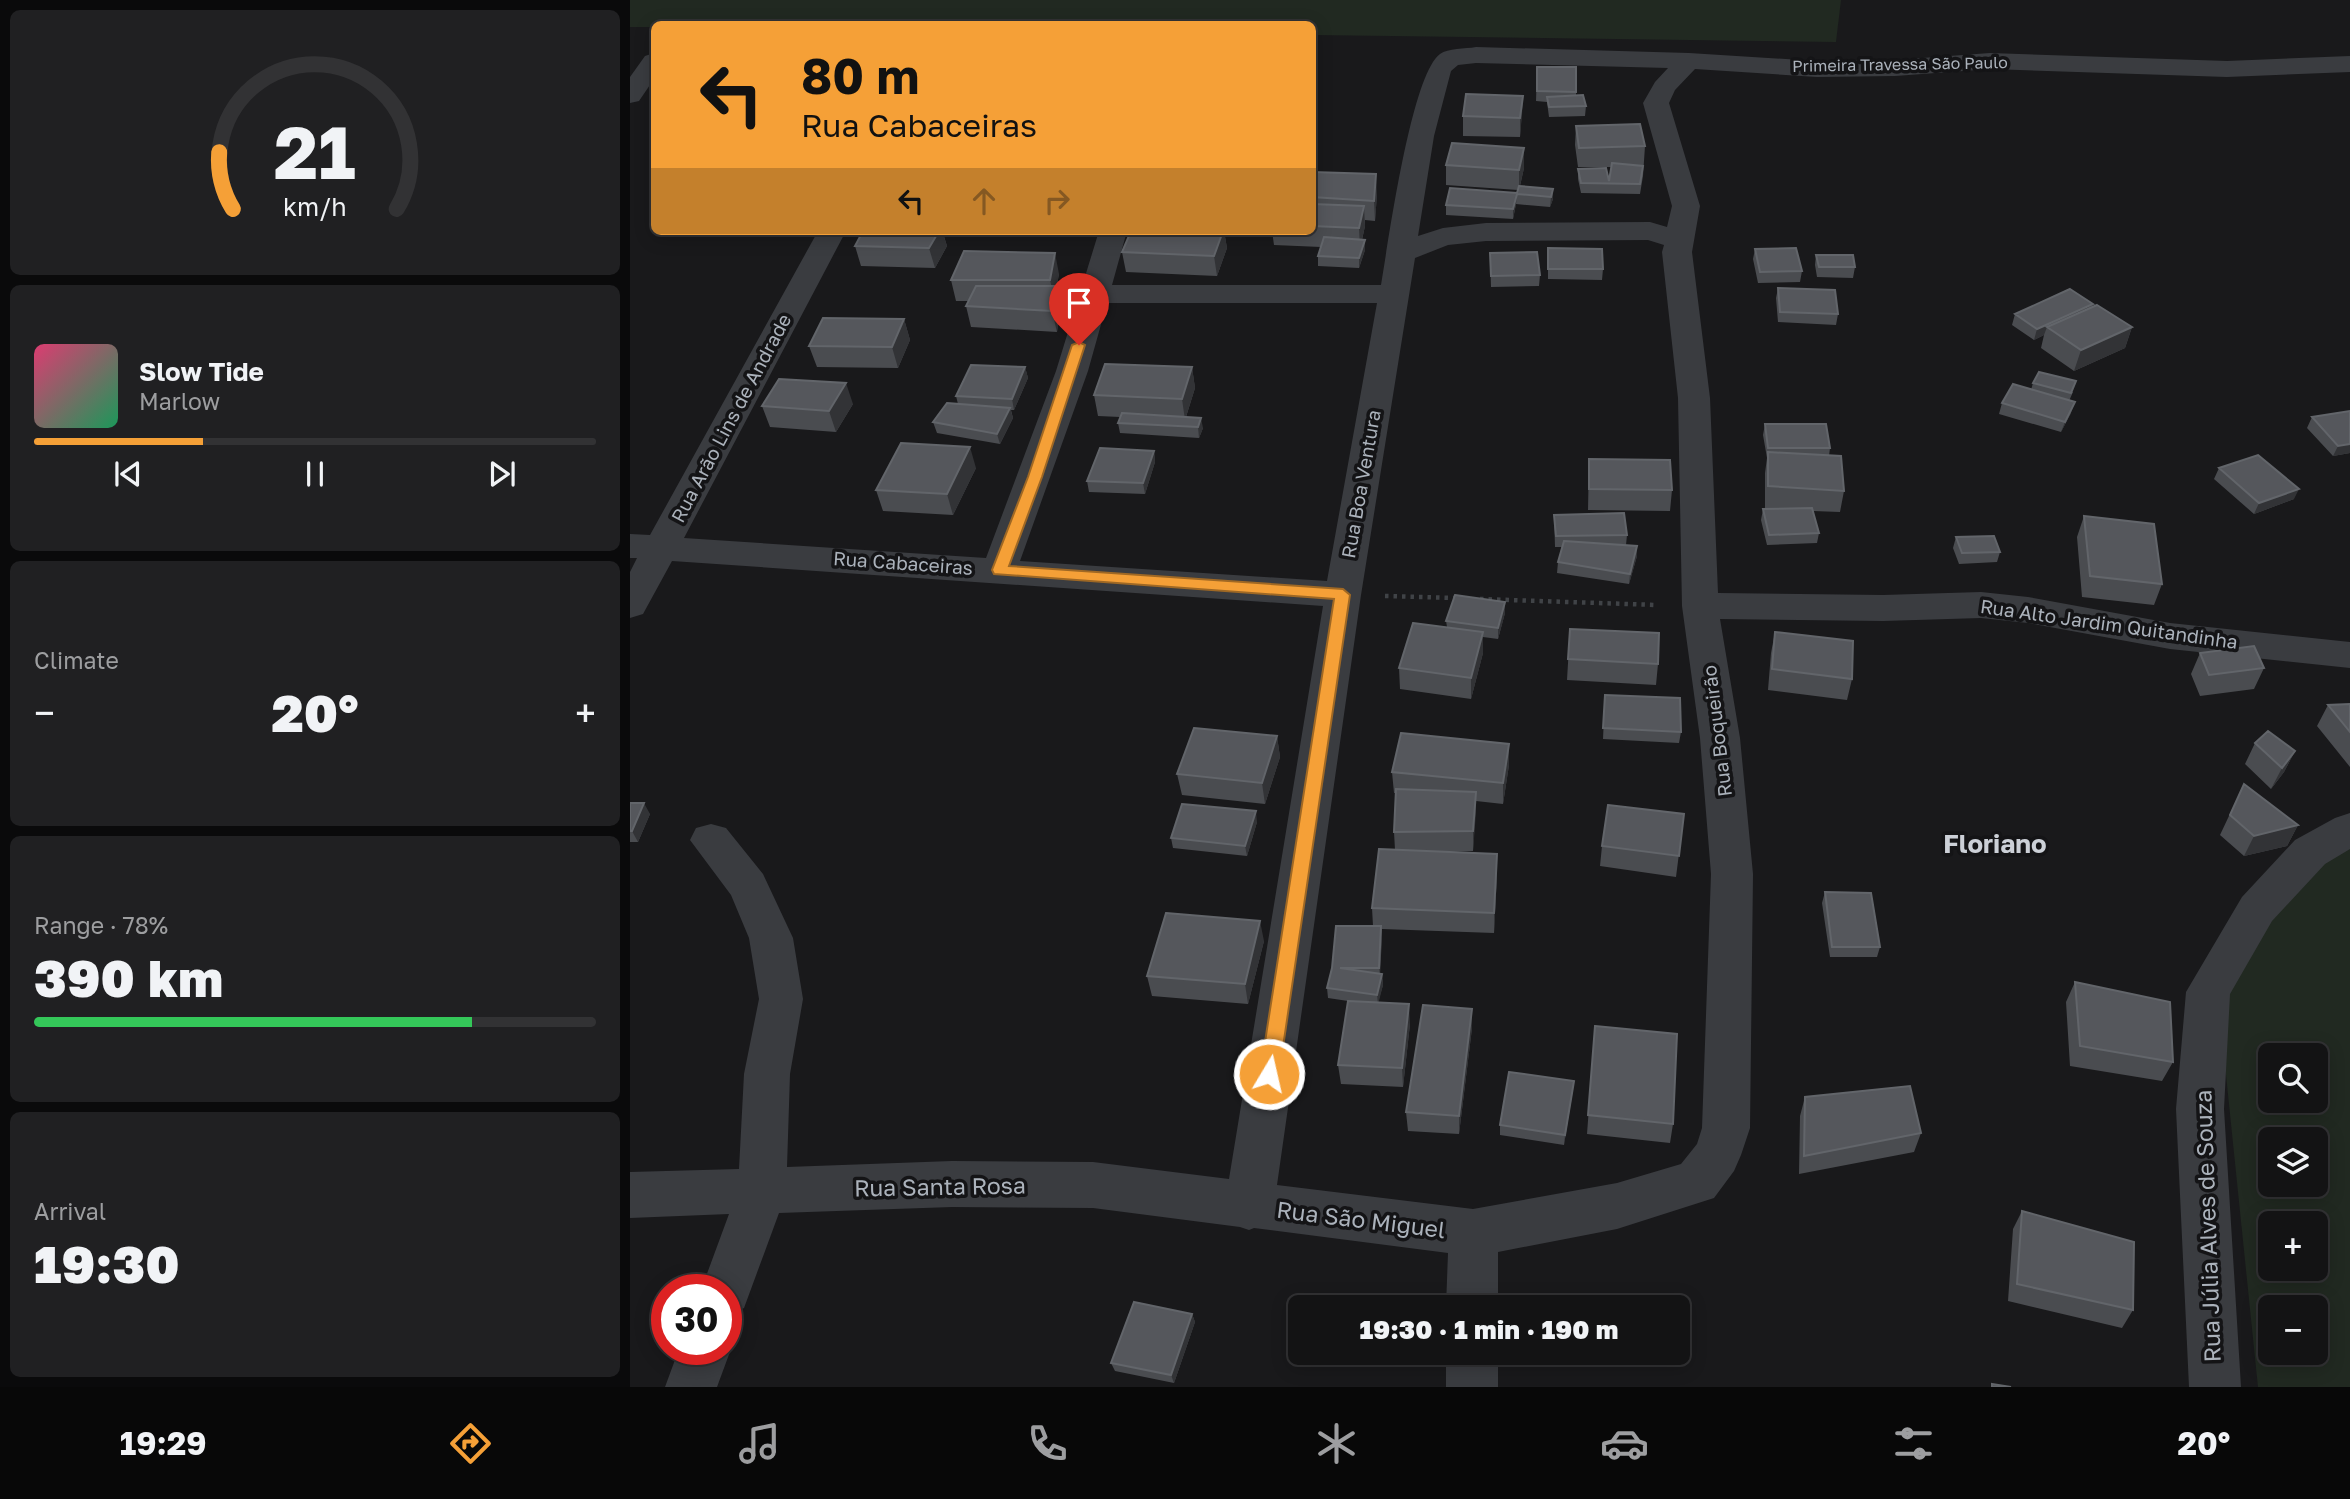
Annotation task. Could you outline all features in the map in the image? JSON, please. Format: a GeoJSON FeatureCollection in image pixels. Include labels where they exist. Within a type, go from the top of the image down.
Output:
{"type":"FeatureCollection","features":[{"type":"Feature","properties":{"kind":"street","name":"Primeira Travessa São Paulo"},"geometry":{"type":"LineString","coordinates":[[1450,58],[1476,55],[1689,61],[1817,69],[1895,68],[1990,61],[2227,69],[2350,64]]}},
{"type":"Feature","properties":{"kind":"street","name":"Rua Boa Ventura"},"geometry":{"type":"LineString","coordinates":[[1249,1207],[1343,595],[1393,294],[1421,136],[1434,82],[1439,69],[1450,58]]}},
{"type":"Feature","properties":{"kind":"street","name":"Rua Boqueirão"},"geometry":{"type":"LineString","coordinates":[[1473,1233],[1617,1206],[1697,1182],[1717,1156],[1726,1128],[1732,874],[1720,738],[1700,606],[1694,398],[1678,240],[1686,206],[1656,103],[1664,87],[1689,61]]}},
{"type":"Feature","properties":{"kind":"street"},"geometry":{"type":"LineString","coordinates":[[630,95],[651,65]]}},
{"type":"Feature","properties":{"kind":"street"},"geometry":{"type":"LineString","coordinates":[[1400,254],[1443,237],[1486,232],[1650,231],[1678,240]]}},
{"type":"Feature","properties":{"kind":"street","name":"Rua Arão Lins de Andrade"},"geometry":{"type":"LineString","coordinates":[[630,605],[646,546],[830,235]]}},
{"type":"Feature","properties":{"kind":"street"},"geometry":{"type":"LineString","coordinates":[[999,570],[1072,371],[1112,235]]}},
{"type":"Feature","properties":{"kind":"street"},"geometry":{"type":"LineString","coordinates":[[1093,293],[1393,294]]}},
{"type":"Feature","properties":{"kind":"street","name":"Rua Cabaceiras"},"geometry":{"type":"LineString","coordinates":[[646,546],[1343,595]]}},
{"type":"Feature","properties":{"kind":"street","name":"Rua Alto Jardim Quitandinha"},"geometry":{"type":"LineString","coordinates":[[1700,606],[1883,608],[1981,605],[2040,612],[2170,636],[2350,655]]}},
{"type":"Feature","properties":{"kind":"street","name":"Rua Júlia Alves de Souza"},"geometry":{"type":"LineString","coordinates":[[2215,1387],[2200,1109],[2208,992],[2257,909],[2310,852],[2350,829]]}},
{"type":"Feature","properties":{"kind":"street"},"geometry":{"type":"LineString","coordinates":[[711,840],[748,887],[771,938],[781,999],[768,1074],[762,1192],[732,1274]]}},
{"type":"Feature","properties":{"kind":"street","name":"Rua Santa Rosa"},"geometry":{"type":"LineString","coordinates":[[630,1195],[952,1184],[1093,1185],[1249,1207]]}},
{"type":"Feature","properties":{"kind":"street","name":"Rua São Miguel"},"geometry":{"type":"LineString","coordinates":[[1249,1207],[1473,1233]]}},
{"type":"Feature","properties":{"kind":"street"},"geometry":{"type":"LineString","coordinates":[[1472,1295],[1473,1233]]}},
{"type":"Feature","properties":{"kind":"street"},"geometry":{"type":"LineString","coordinates":[[691,1387],[699,1365]]}},
{"type":"Feature","properties":{"kind":"street"},"geometry":{"type":"LineString","coordinates":[[1472,1365],[1472,1387]]}},
{"type":"Feature","properties":{"kind":"path"},"geometry":{"type":"LineString","coordinates":[[1343,595],[1700,606]]}},
{"type":"Feature","properties":{"kind":"shaded area"},"geometry":{"type":"Polygon","coordinates":[[[630,0],[1841,0],[1836,42],[1316,35],[1316,21],[651,21],[651,27],[630,27],[630,0]]]}},
{"type":"Feature","properties":{"kind":"shaded area"},"geometry":{"type":"Polygon","coordinates":[[[2350,842],[2350,1387],[2258,1387],[2217,987],[2320,850],[2350,842]]]}},
{"type":"Feature","properties":{"kind":"building"},"geometry":{"type":"Polygon","coordinates":[[[1537,67],[1576,67],[1576,92],[1537,91],[1537,67]]]}},
{"type":"Feature","properties":{"kind":"building"},"geometry":{"type":"Polygon","coordinates":[[[1466,94],[1523,96],[1520,118],[1463,116],[1466,94]]]}},
{"type":"Feature","properties":{"kind":"building"},"geometry":{"type":"Polygon","coordinates":[[[1583,95],[1586,106],[1549,107],[1547,97],[1583,95]]]}},
{"type":"Feature","properties":{"kind":"building"},"geometry":{"type":"Polygon","coordinates":[[[1640,124],[1645,146],[1579,148],[1576,126],[1640,124]]]}},
{"type":"Feature","properties":{"kind":"building"},"geometry":{"type":"Polygon","coordinates":[[[1452,143],[1524,148],[1519,170],[1446,165],[1452,143]]]}},
{"type":"Feature","properties":{"kind":"building"},"geometry":{"type":"Polygon","coordinates":[[[1612,163],[1643,166],[1640,184],[1581,183],[1578,169],[1606,168],[1609,181],[1612,163]]]}},
{"type":"Feature","properties":{"kind":"building"},"geometry":{"type":"Polygon","coordinates":[[[1316,172],[1376,174],[1374,201],[1316,197],[1316,172]]]}},
{"type":"Feature","properties":{"kind":"building"},"geometry":{"type":"Polygon","coordinates":[[[1519,186],[1553,189],[1551,197],[1517,194],[1513,209],[1446,205],[1450,188],[1517,193],[1519,186]]]}},
{"type":"Feature","properties":{"kind":"building"},"geometry":{"type":"Polygon","coordinates":[[[1316,204],[1364,206],[1359,228],[1316,226],[1316,204]]]}},
{"type":"Feature","properties":{"kind":"building"},"geometry":{"type":"Polygon","coordinates":[[[861,235],[937,235],[929,248],[855,246],[861,235]]]}},
{"type":"Feature","properties":{"kind":"building"},"geometry":{"type":"Polygon","coordinates":[[[1129,235],[1222,235],[1214,256],[1122,252],[1129,235]]]}},
{"type":"Feature","properties":{"kind":"building"},"geometry":{"type":"Polygon","coordinates":[[[1324,237],[1365,240],[1359,258],[1318,256],[1324,237]]]}},
{"type":"Feature","properties":{"kind":"building"},"geometry":{"type":"Polygon","coordinates":[[[1548,248],[1602,249],[1603,269],[1548,269],[1548,248]]]}},
{"type":"Feature","properties":{"kind":"building"},"geometry":{"type":"Polygon","coordinates":[[[1796,248],[1802,271],[1760,272],[1755,249],[1796,248]]]}},
{"type":"Feature","properties":{"kind":"building"},"geometry":{"type":"Polygon","coordinates":[[[964,251],[1055,253],[1050,280],[951,280],[964,251]]]}},
{"type":"Feature","properties":{"kind":"building"},"geometry":{"type":"Polygon","coordinates":[[[1537,252],[1540,275],[1491,276],[1490,253],[1537,252]]]}},
{"type":"Feature","properties":{"kind":"building"},"geometry":{"type":"Polygon","coordinates":[[[1816,255],[1853,255],[1855,267],[1819,267],[1816,255]]]}},
{"type":"Feature","properties":{"kind":"building"},"geometry":{"type":"Polygon","coordinates":[[[976,286],[1055,286],[1052,311],[966,306],[976,286]]]}},
{"type":"Feature","properties":{"kind":"building"},"geometry":{"type":"Polygon","coordinates":[[[1778,288],[1835,290],[1838,314],[1780,312],[1778,288]]]}},
{"type":"Feature","properties":{"kind":"building"},"geometry":{"type":"Polygon","coordinates":[[[2070,289],[2093,304],[2037,329],[2015,314],[2070,289]]]}},
{"type":"Feature","properties":{"kind":"building"},"geometry":{"type":"Polygon","coordinates":[[[2097,305],[2132,327],[2081,350],[2047,327],[2097,305]]]}},
{"type":"Feature","properties":{"kind":"building"},"geometry":{"type":"Polygon","coordinates":[[[823,318],[904,319],[892,347],[809,346],[823,318]]]}},
{"type":"Feature","properties":{"kind":"building"},"geometry":{"type":"Polygon","coordinates":[[[1105,364],[1192,367],[1182,399],[1094,395],[1105,364]]]}},
{"type":"Feature","properties":{"kind":"building"},"geometry":{"type":"Polygon","coordinates":[[[971,365],[1025,367],[1012,399],[956,396],[971,365]]]}},
{"type":"Feature","properties":{"kind":"building"},"geometry":{"type":"Polygon","coordinates":[[[2039,372],[2076,381],[2071,393],[2033,383],[2039,372]]]}},
{"type":"Feature","properties":{"kind":"building"},"geometry":{"type":"Polygon","coordinates":[[[779,379],[846,383],[829,411],[762,406],[779,379]]]}},
{"type":"Feature","properties":{"kind":"building"},"geometry":{"type":"Polygon","coordinates":[[[2013,384],[2075,402],[2065,422],[2002,403],[2013,384]]]}},
{"type":"Feature","properties":{"kind":"building"},"geometry":{"type":"Polygon","coordinates":[[[947,403],[1010,408],[997,434],[933,422],[947,403]]]}},
{"type":"Feature","properties":{"kind":"building"},"geometry":{"type":"Polygon","coordinates":[[[2350,411],[2350,444],[2338,446],[2312,417],[2350,411]]]}},
{"type":"Feature","properties":{"kind":"building"},"geometry":{"type":"Polygon","coordinates":[[[1122,413],[1201,418],[1198,427],[1118,423],[1122,413]]]}},
{"type":"Feature","properties":{"kind":"building"},"geometry":{"type":"Polygon","coordinates":[[[1765,424],[1826,424],[1830,448],[1768,448],[1765,424]]]}},
{"type":"Feature","properties":{"kind":"building"},"geometry":{"type":"Polygon","coordinates":[[[901,443],[970,447],[947,494],[876,490],[901,443]]]}},
{"type":"Feature","properties":{"kind":"building"},"geometry":{"type":"Polygon","coordinates":[[[1100,448],[1154,451],[1143,483],[1087,481],[1100,448]]]}},
{"type":"Feature","properties":{"kind":"building"},"geometry":{"type":"Polygon","coordinates":[[[1768,452],[1841,456],[1844,491],[1768,486],[1768,452]]]}},
{"type":"Feature","properties":{"kind":"building"},"geometry":{"type":"Polygon","coordinates":[[[2258,455],[2299,489],[2259,503],[2219,468],[2258,455]]]}},
{"type":"Feature","properties":{"kind":"building"},"geometry":{"type":"Polygon","coordinates":[[[1589,459],[1670,460],[1672,490],[1589,489],[1589,459]]]}},
{"type":"Feature","properties":{"kind":"building"},"geometry":{"type":"Polygon","coordinates":[[[1812,508],[1819,533],[1769,535],[1763,509],[1812,508]]]}},
{"type":"Feature","properties":{"kind":"building"},"geometry":{"type":"Polygon","coordinates":[[[1624,513],[1627,535],[1556,536],[1554,515],[1624,513]]]}},
{"type":"Feature","properties":{"kind":"building"},"geometry":{"type":"Polygon","coordinates":[[[2084,516],[2154,524],[2162,584],[2090,576],[2084,516]]]}},
{"type":"Feature","properties":{"kind":"building"},"geometry":{"type":"Polygon","coordinates":[[[1994,536],[2000,552],[1962,553],[1956,537],[1994,536]]]}},
{"type":"Feature","properties":{"kind":"building"},"geometry":{"type":"Polygon","coordinates":[[[1564,541],[1637,546],[1630,574],[1558,562],[1564,541]]]}},
{"type":"Feature","properties":{"kind":"building"},"geometry":{"type":"Polygon","coordinates":[[[1455,595],[1505,602],[1498,628],[1446,621],[1455,595]]]}},
{"type":"Feature","properties":{"kind":"building"},"geometry":{"type":"Polygon","coordinates":[[[1413,623],[1483,632],[1471,678],[1399,668],[1413,623]]]}},
{"type":"Feature","properties":{"kind":"building"},"geometry":{"type":"Polygon","coordinates":[[[1570,629],[1659,633],[1658,664],[1568,659],[1570,629]]]}},
{"type":"Feature","properties":{"kind":"building"},"geometry":{"type":"Polygon","coordinates":[[[1775,632],[1853,641],[1852,679],[1772,669],[1775,632]]]}},
{"type":"Feature","properties":{"kind":"building"},"geometry":{"type":"Polygon","coordinates":[[[2254,646],[2264,668],[2209,675],[2200,653],[2254,646]]]}},
{"type":"Feature","properties":{"kind":"building"},"geometry":{"type":"Polygon","coordinates":[[[1605,695],[1680,698],[1681,732],[1603,728],[1605,695]]]}},
{"type":"Feature","properties":{"kind":"building"},"geometry":{"type":"Polygon","coordinates":[[[2350,704],[2350,732],[2328,705],[2350,704]]]}},
{"type":"Feature","properties":{"kind":"building"},"geometry":{"type":"Polygon","coordinates":[[[1194,728],[1277,736],[1262,783],[1177,774],[1194,728]]]}},
{"type":"Feature","properties":{"kind":"building"},"geometry":{"type":"Polygon","coordinates":[[[2268,731],[2295,751],[2282,768],[2255,743],[2268,731]]]}},
{"type":"Feature","properties":{"kind":"building"},"geometry":{"type":"Polygon","coordinates":[[[1401,733],[1509,744],[1503,783],[1392,772],[1401,733]]]}},
{"type":"Feature","properties":{"kind":"building"},"geometry":{"type":"Polygon","coordinates":[[[2244,784],[2298,825],[2254,836],[2230,815],[2244,784]]]}},
{"type":"Feature","properties":{"kind":"building"},"geometry":{"type":"Polygon","coordinates":[[[1396,789],[1476,792],[1473,831],[1394,832],[1396,789]]]}},
{"type":"Feature","properties":{"kind":"building"},"geometry":{"type":"Polygon","coordinates":[[[630,803],[644,803],[632,831],[630,831],[630,803]]]}},
{"type":"Feature","properties":{"kind":"building"},"geometry":{"type":"Polygon","coordinates":[[[1182,804],[1256,811],[1245,846],[1171,838],[1182,804]]]}},
{"type":"Feature","properties":{"kind":"building"},"geometry":{"type":"Polygon","coordinates":[[[1608,805],[1684,814],[1679,856],[1602,846],[1608,805]]]}},
{"type":"Feature","properties":{"kind":"building"},"geometry":{"type":"Polygon","coordinates":[[[1379,849],[1497,854],[1494,913],[1372,908],[1379,849]]]}},
{"type":"Feature","properties":{"kind":"building"},"geometry":{"type":"Polygon","coordinates":[[[1825,892],[1871,893],[1880,947],[1832,947],[1825,892]]]}},
{"type":"Feature","properties":{"kind":"building"},"geometry":{"type":"Polygon","coordinates":[[[1166,913],[1260,921],[1245,984],[1147,976],[1166,913]]]}},
{"type":"Feature","properties":{"kind":"building"},"geometry":{"type":"Polygon","coordinates":[[[1336,926],[1381,926],[1379,968],[1340,968],[1382,974],[1377,995],[1327,988],[1336,926]]]}},
{"type":"Feature","properties":{"kind":"building"},"geometry":{"type":"Polygon","coordinates":[[[2075,982],[2170,1002],[2173,1062],[2080,1046],[2075,982]]]}},
{"type":"Feature","properties":{"kind":"building"},"geometry":{"type":"Polygon","coordinates":[[[1348,1001],[1409,1004],[1402,1068],[1338,1065],[1348,1001]]]}},
{"type":"Feature","properties":{"kind":"building"},"geometry":{"type":"Polygon","coordinates":[[[1423,1005],[1472,1009],[1459,1116],[1406,1112],[1423,1005]]]}},
{"type":"Feature","properties":{"kind":"building"},"geometry":{"type":"Polygon","coordinates":[[[1595,1026],[1677,1034],[1673,1124],[1588,1115],[1595,1026]]]}},
{"type":"Feature","properties":{"kind":"building"},"geometry":{"type":"Polygon","coordinates":[[[1509,1072],[1574,1081],[1565,1135],[1500,1125],[1509,1072]]]}},
{"type":"Feature","properties":{"kind":"building"},"geometry":{"type":"Polygon","coordinates":[[[1910,1086],[1921,1133],[1804,1156],[1805,1097],[1910,1086]]]}},
{"type":"Feature","properties":{"kind":"building"},"geometry":{"type":"Polygon","coordinates":[[[2022,1211],[2134,1242],[2133,1310],[2017,1284],[2022,1211]]]}},
{"type":"Feature","properties":{"kind":"building"},"geometry":{"type":"Polygon","coordinates":[[[1134,1302],[1192,1314],[1171,1375],[1111,1363],[1134,1302]]]}},
{"type":"Feature","properties":{"kind":"district","name":"Floriano"},"geometry":{"type":"Point","coordinates":[1995,844]}},
{"type":"Feature","properties":{"kind":"route"},"geometry":{"type":"LineString","coordinates":[[1079,345],[1035,477],[999,570],[1343,595],[1269,1074]]}}]}
